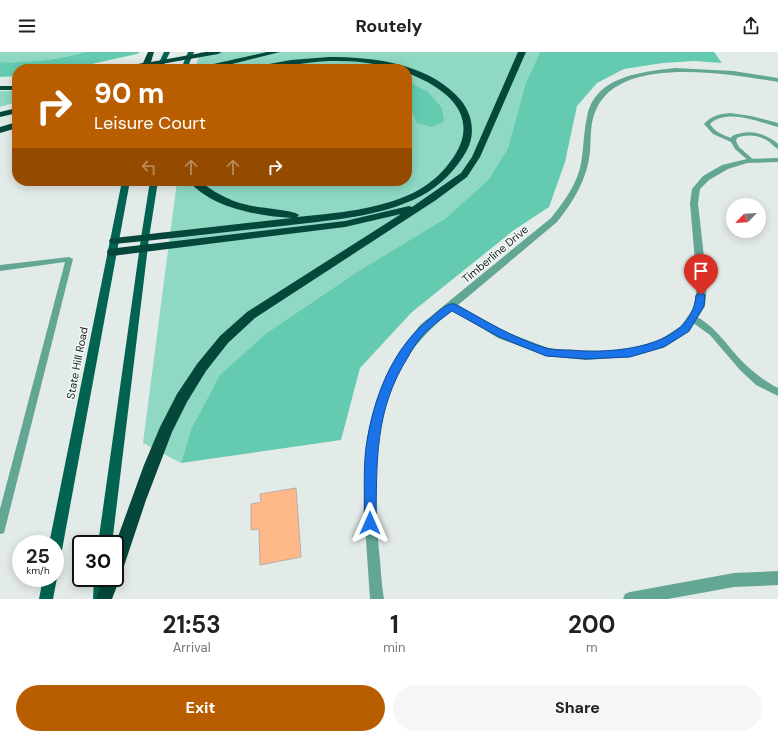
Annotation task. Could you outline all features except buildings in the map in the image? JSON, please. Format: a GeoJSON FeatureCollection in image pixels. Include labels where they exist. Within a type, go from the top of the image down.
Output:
{"type":"FeatureCollection","features":[{"type":"Feature","properties":{"kind":"highway"},"geometry":{"type":"LineString","coordinates":[[147,64],[151,52]]}},
{"type":"Feature","properties":{"kind":"highway"},"geometry":{"type":"LineString","coordinates":[[149,64],[218,52]]}},
{"type":"Feature","properties":{"kind":"highway"},"geometry":{"type":"LineString","coordinates":[[179,64],[226,52]]}},
{"type":"Feature","properties":{"kind":"highway"},"geometry":{"type":"LineString","coordinates":[[224,64],[276,52]]}},
{"type":"Feature","properties":{"kind":"highway"},"geometry":{"type":"LineString","coordinates":[[124,543],[148,472],[164,435],[190,386],[223,340],[236,327],[265,306],[451,186],[470,168],[476,158],[522,52]]}},
{"type":"Feature","properties":{"kind":"highway"},"geometry":{"type":"LineString","coordinates":[[282,64],[328,59],[364,61],[380,64]]}},
{"type":"Feature","properties":{"kind":"highway"},"geometry":{"type":"LineString","coordinates":[[113,247],[368,211],[416,196],[431,188],[441,178],[463,150],[467,139],[468,130],[463,109],[455,98],[438,84],[412,72]]}},
{"type":"Feature","properties":{"kind":"highway"},"geometry":{"type":"LineString","coordinates":[[0,88],[12,88]]}},
{"type":"Feature","properties":{"kind":"highway"},"geometry":{"type":"LineString","coordinates":[[0,115],[12,111]]}},
{"type":"Feature","properties":{"kind":"highway"},"geometry":{"type":"LineString","coordinates":[[0,130],[12,126]]}},
{"type":"Feature","properties":{"kind":"highway"},"geometry":{"type":"LineString","coordinates":[[200,186],[207,192],[238,206],[273,214],[327,217]]}},
{"type":"Feature","properties":{"kind":"highway"},"geometry":{"type":"LineString","coordinates":[[144,243],[345,224],[393,214],[423,205]]}},
{"type":"Feature","properties":{"kind":"highway"},"geometry":{"type":"LineString","coordinates":[[104,599],[109,587]]}},
{"type":"Feature","properties":{"kind":"main road"},"geometry":{"type":"LineString","coordinates":[[162,64],[167,52]]}},
{"type":"Feature","properties":{"kind":"main road"},"geometry":{"type":"LineString","coordinates":[[186,64],[191,52]]}},
{"type":"Feature","properties":{"kind":"main road","name":"State Hill Road"},"geometry":{"type":"LineString","coordinates":[[58,535],[125,186]]}},
{"type":"Feature","properties":{"kind":"main road"},"geometry":{"type":"LineString","coordinates":[[106,535],[144,243],[153,186]]}},
{"type":"Feature","properties":{"kind":"main road"},"geometry":{"type":"LineString","coordinates":[[46,599],[48,587]]}},
{"type":"Feature","properties":{"kind":"main road"},"geometry":{"type":"LineString","coordinates":[[100,599],[101,587]]}},
{"type":"Feature","properties":{"kind":"street","name":"Timberline Drive"},"geometry":{"type":"LineString","coordinates":[[377,599],[370,523],[370,476],[372,448],[378,414],[391,375],[408,348],[424,328],[554,220],[567,204],[577,186],[583,168],[592,108],[601,94],[611,86],[639,74],[678,70],[723,72],[778,80]]}},
{"type":"Feature","properties":{"kind":"street"},"geometry":{"type":"LineString","coordinates":[[452,306],[502,335],[546,352],[586,356],[630,353],[661,344],[685,328],[700,306],[702,284],[694,203],[696,189],[706,178],[725,167],[752,161],[778,160]]}},
{"type":"Feature","properties":{"kind":"street"},"geometry":{"type":"LineString","coordinates":[[630,599],[734,580],[778,578]]}},
{"type":"Feature","properties":{"kind":"lane"},"geometry":{"type":"LineString","coordinates":[[752,161],[737,148],[733,141],[717,135],[709,128],[707,124],[710,119],[715,116],[734,115],[778,125]]}},
{"type":"Feature","properties":{"kind":"lane"},"geometry":{"type":"LineString","coordinates":[[733,141],[734,137],[738,134],[750,133],[768,138],[778,147]]}},
{"type":"Feature","properties":{"kind":"lane"},"geometry":{"type":"LineString","coordinates":[[0,268],[69,259],[0,529]]}},
{"type":"Feature","properties":{"kind":"lane"},"geometry":{"type":"LineString","coordinates":[[692,318],[713,333],[743,368],[754,377],[778,392]]}},
{"type":"Feature","properties":{"kind":"green space"},"geometry":{"type":"Polygon","coordinates":[[[0,52],[85,52],[43,60],[0,62],[0,52]]]}},
{"type":"Feature","properties":{"kind":"green space"},"geometry":{"type":"Polygon","coordinates":[[[85,52],[140,52],[137,54],[92,64],[12,64],[12,76],[0,77],[0,62],[22,62],[64,57],[85,52]]]}},
{"type":"Feature","properties":{"kind":"green space"},"geometry":{"type":"Polygon","coordinates":[[[200,52],[540,52],[525,85],[508,148],[489,179],[446,218],[365,267],[191,430],[181,463],[143,443],[176,186],[412,186],[412,64],[196,64],[200,52]]]}},
{"type":"Feature","properties":{"kind":"green space"},"geometry":{"type":"Polygon","coordinates":[[[540,52],[714,52],[722,63],[694,61],[663,63],[624,69],[597,83],[577,106],[565,162],[549,207],[514,230],[412,312],[360,368],[341,440],[181,463],[191,430],[220,375],[267,333],[365,267],[446,218],[489,179],[508,148],[525,85],[540,52]]]}},
{"type":"Feature","properties":{"kind":"green space"},"geometry":{"type":"Polygon","coordinates":[[[412,84],[428,92],[442,108],[444,122],[431,127],[417,123],[412,112],[412,84]]]}},
{"type":"Feature","properties":{"kind":"green space"},"geometry":{"type":"Polygon","coordinates":[[[0,91],[12,91],[12,103],[0,107],[0,91]]]}},
{"type":"Feature","properties":{"kind":"route"},"geometry":{"type":"LineString","coordinates":[[370,523],[370,476],[372,448],[379,408],[391,375],[408,348],[424,328],[452,306],[502,335],[546,352],[586,356],[630,353],[661,344],[685,328],[700,306],[701,295]]}}]}
